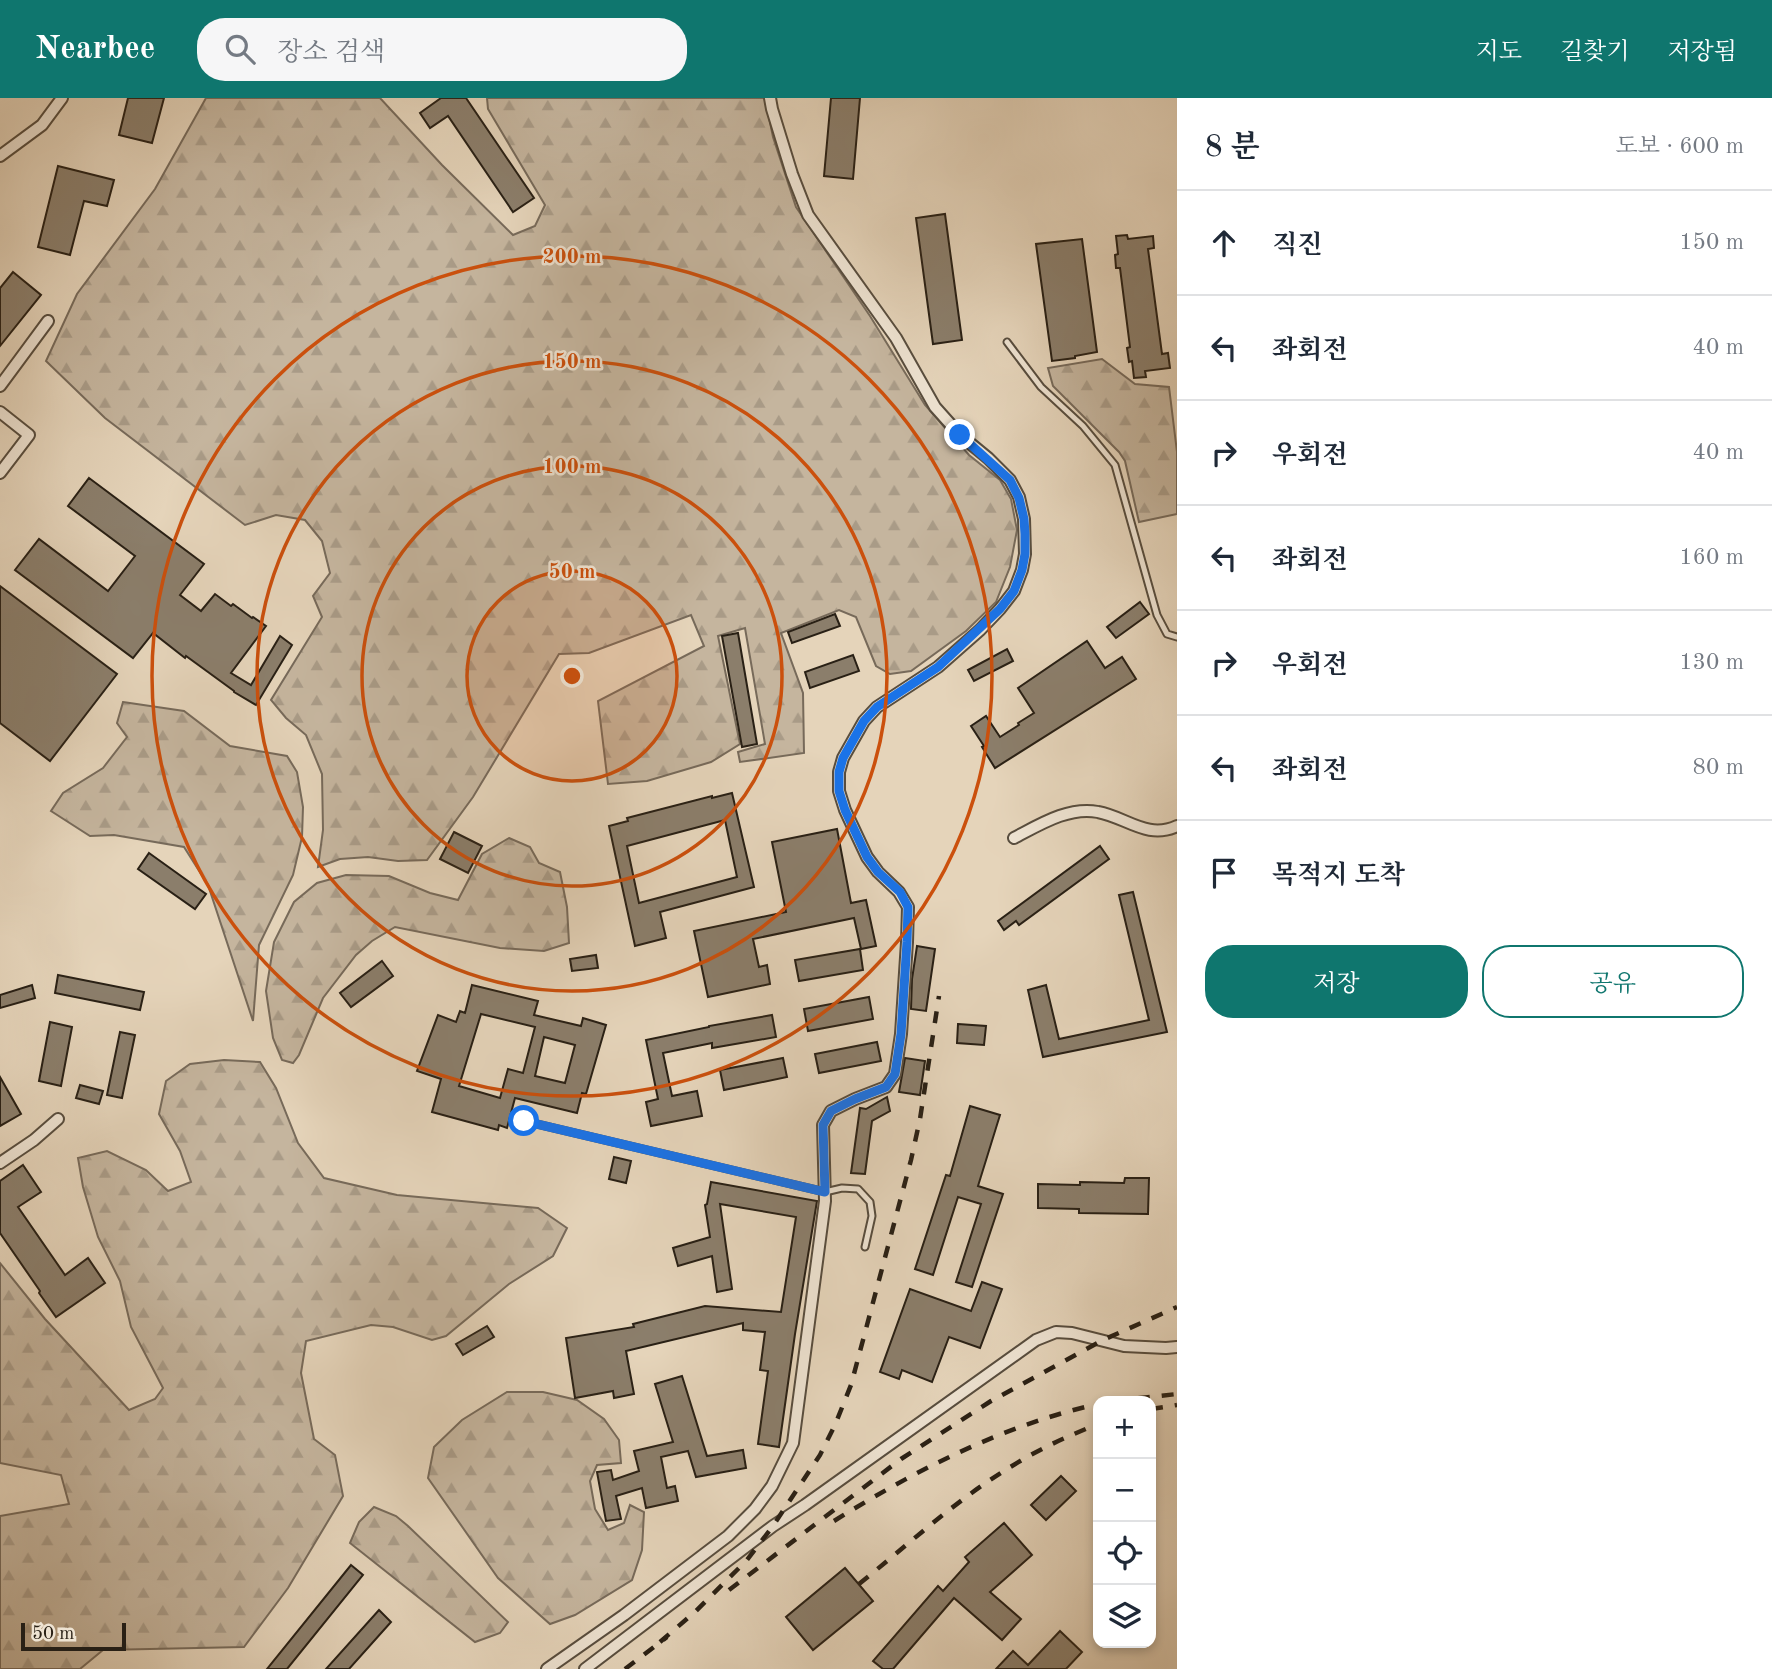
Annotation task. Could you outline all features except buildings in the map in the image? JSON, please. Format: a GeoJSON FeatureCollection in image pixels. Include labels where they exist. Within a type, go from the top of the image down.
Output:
{"type":"FeatureCollection","features":[{"type":"Feature","properties":{"kind":"street"},"geometry":{"type":"LineString","coordinates":[[0,156],[42,125],[62,98]]}},
{"type":"Feature","properties":{"kind":"street"},"geometry":{"type":"LineString","coordinates":[[547,1669],[728,1536],[755,1509],[772,1486],[793,1443],[825,1201],[823,1125],[831,1111],[886,1087],[895,1074],[901,1034],[908,907],[900,892],[878,872],[867,857],[845,810],[839,791],[839,772],[843,758],[864,721],[877,707],[938,667],[1000,609],[1014,591],[1025,554],[1024,519],[1019,498],[1010,480],[960,435],[935,407],[896,338],[808,215],[792,174],[770,98]]}},
{"type":"Feature","properties":{"kind":"street"},"geometry":{"type":"LineString","coordinates":[[0,386],[48,321]]}},
{"type":"Feature","properties":{"kind":"street"},"geometry":{"type":"LineString","coordinates":[[0,412],[29,435],[0,473]]}},
{"type":"Feature","properties":{"kind":"street"},"geometry":{"type":"LineString","coordinates":[[1014,838],[1040,824],[1073,812],[1097,811],[1150,831],[1167,831],[1177,826]]}},
{"type":"Feature","properties":{"kind":"street"},"geometry":{"type":"LineString","coordinates":[[0,1163],[34,1140],[58,1119]]}},
{"type":"Feature","properties":{"kind":"street"},"geometry":{"type":"LineString","coordinates":[[585,1669],[755,1539],[1036,1340],[1056,1332],[1072,1333],[1124,1346],[1177,1347]]}},
{"type":"Feature","properties":{"kind":"lane"},"geometry":{"type":"LineString","coordinates":[[1007,342],[1041,387],[1083,426],[1115,465],[1157,615],[1167,634],[1177,636]]}},
{"type":"Feature","properties":{"kind":"lane"},"geometry":{"type":"LineString","coordinates":[[524,1121],[825,1192],[842,1188],[858,1189],[870,1202],[872,1216],[864,1247]]}},
{"type":"Feature","properties":{"kind":"green space"},"geometry":{"type":"Polygon","coordinates":[[[206,98],[380,98],[442,165],[513,235],[535,226],[545,205],[488,109],[487,98],[765,98],[773,137],[796,207],[870,316],[925,405],[969,455],[1000,480],[1011,499],[1017,530],[1010,567],[996,602],[966,631],[911,671],[890,674],[876,666],[856,617],[839,610],[781,633],[803,693],[804,753],[740,762],[738,752],[765,744],[745,628],[718,636],[740,744],[711,762],[647,781],[608,784],[598,701],[704,646],[691,615],[589,653],[559,654],[473,797],[427,860],[398,861],[368,857],[340,859],[318,867],[323,830],[322,774],[306,735],[286,718],[271,700],[322,617],[313,596],[330,573],[322,541],[305,520],[276,515],[245,525],[105,418],[46,361],[77,294],[155,189],[206,98]]]}},
{"type":"Feature","properties":{"kind":"green space"},"geometry":{"type":"Polygon","coordinates":[[[1102,359],[1135,384],[1169,387],[1177,452],[1177,514],[1139,522],[1125,461],[1053,386],[1048,368],[1102,359]]]}},
{"type":"Feature","properties":{"kind":"green space"},"geometry":{"type":"Polygon","coordinates":[[[123,702],[184,711],[230,746],[287,756],[297,772],[303,807],[302,837],[293,875],[259,945],[253,1021],[208,885],[184,847],[114,835],[90,836],[51,811],[63,793],[103,768],[127,737],[117,723],[123,702]]]}},
{"type":"Feature","properties":{"kind":"green space"},"geometry":{"type":"Polygon","coordinates":[[[509,838],[530,847],[539,863],[560,872],[567,907],[569,943],[544,951],[500,948],[395,927],[356,955],[323,998],[299,1055],[293,1063],[282,1060],[273,1038],[266,991],[274,942],[294,902],[317,883],[346,875],[389,876],[430,893],[458,900],[482,854],[509,838]]]}},
{"type":"Feature","properties":{"kind":"green space"},"geometry":{"type":"Polygon","coordinates":[[[224,1060],[260,1062],[276,1088],[298,1143],[324,1178],[397,1195],[538,1208],[567,1228],[553,1256],[509,1284],[446,1336],[432,1340],[393,1327],[371,1325],[306,1341],[301,1373],[314,1439],[335,1455],[343,1496],[288,1588],[244,1647],[103,1650],[80,1669],[0,1669],[0,1516],[69,1504],[61,1475],[0,1463],[0,1263],[45,1319],[129,1410],[155,1399],[163,1388],[131,1327],[120,1281],[98,1237],[83,1187],[78,1158],[107,1151],[146,1170],[168,1191],[191,1182],[180,1151],[159,1114],[166,1081],[190,1064],[224,1060]]]}},
{"type":"Feature","properties":{"kind":"green space"},"geometry":{"type":"Polygon","coordinates":[[[507,1392],[543,1392],[577,1400],[604,1419],[619,1440],[621,1463],[597,1465],[590,1481],[595,1509],[608,1530],[624,1523],[630,1505],[644,1512],[642,1550],[632,1580],[575,1615],[550,1624],[498,1578],[428,1478],[434,1447],[462,1420],[507,1392]]]}},
{"type":"Feature","properties":{"kind":"green space"},"geometry":{"type":"Polygon","coordinates":[[[374,1507],[396,1516],[408,1526],[508,1622],[500,1633],[475,1642],[350,1543],[359,1522],[374,1507]]]}},
{"type":"Feature","properties":{"kind":"railway"},"geometry":{"type":"LineString","coordinates":[[660,1642],[696,1611],[747,1560],[820,1455],[835,1425],[851,1385],[911,1160],[939,996]]}},
{"type":"Feature","properties":{"kind":"railway"},"geometry":{"type":"LineString","coordinates":[[729,1590],[901,1459],[991,1401],[1103,1340],[1177,1307]]}},
{"type":"Feature","properties":{"kind":"railway"},"geometry":{"type":"LineString","coordinates":[[1156,1396],[1177,1394]]}},
{"type":"Feature","properties":{"kind":"railway"},"geometry":{"type":"LineString","coordinates":[[834,1521],[961,1451],[1029,1424],[1093,1405]]}},
{"type":"Feature","properties":{"kind":"railway"},"geometry":{"type":"LineString","coordinates":[[1156,1408],[1177,1405]]}},
{"type":"Feature","properties":{"kind":"railway"},"geometry":{"type":"LineString","coordinates":[[859,1584],[953,1507],[992,1479],[1043,1448],[1093,1426]]}},
{"type":"Feature","properties":{"kind":"railway"},"geometry":{"type":"LineString","coordinates":[[625,1669],[667,1637]]}},
{"type":"Feature","properties":{"kind":"route"},"geometry":{"type":"LineString","coordinates":[[524,1121],[825,1192],[823,1125],[831,1111],[886,1087],[895,1074],[901,1034],[907,942],[908,907],[900,892],[878,872],[867,857],[845,810],[839,791],[839,772],[843,758],[864,721],[877,707],[938,667],[1000,609],[1014,591],[1025,554],[1024,519],[1019,498],[1010,480],[960,435]]}}]}
